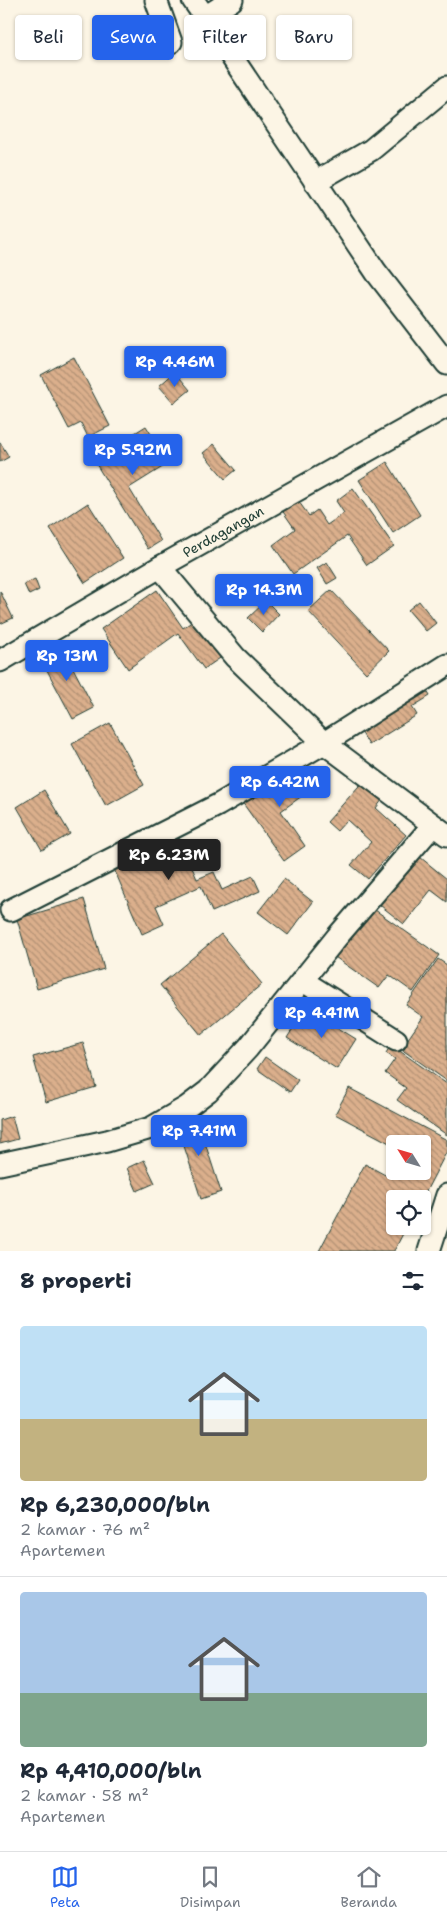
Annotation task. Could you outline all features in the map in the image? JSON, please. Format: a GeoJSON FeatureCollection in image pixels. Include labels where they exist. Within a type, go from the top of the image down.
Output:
{"type":"FeatureCollection","features":[{"type":"Feature","properties":{"kind":"street"},"geometry":{"type":"LineString","coordinates":[[156,0],[161,15]]}},
{"type":"Feature","properties":{"kind":"street"},"geometry":{"type":"LineString","coordinates":[[232,0],[199,8],[376,272],[447,364]]}},
{"type":"Feature","properties":{"kind":"street"},"geometry":{"type":"LineString","coordinates":[[315,182],[371,150],[447,87]]}},
{"type":"Feature","properties":{"kind":"street","name":"Perdagangan"},"geometry":{"type":"LineString","coordinates":[[0,661],[447,406]]}},
{"type":"Feature","properties":{"kind":"street"},"geometry":{"type":"LineString","coordinates":[[0,1164],[107,1142],[151,1128],[170,1119],[208,1091],[248,1048],[337,937],[440,830],[324,743],[236,657],[160,568]]}},
{"type":"Feature","properties":{"kind":"street"},"geometry":{"type":"LineString","coordinates":[[11,910],[218,804],[324,743],[447,665]]}},
{"type":"Feature","properties":{"kind":"street"},"geometry":{"type":"LineString","coordinates":[[303,981],[396,1040]]}},
{"type":"Feature","properties":{"kind":"street"},"geometry":{"type":"LineString","coordinates":[[428,1251],[447,1195]]}},
{"type":"Feature","properties":{"kind":"building"},"geometry":{"type":"Polygon","coordinates":[[[74,357],[110,426],[88,437],[81,423],[69,429],[41,375],[74,357]]]}},
{"type":"Feature","properties":{"kind":"building"},"geometry":{"type":"Polygon","coordinates":[[[175,372],[190,390],[174,403],[159,386],[175,372]]]}},
{"type":"Feature","properties":{"kind":"building"},"geometry":{"type":"Polygon","coordinates":[[[146,426],[169,463],[129,488],[161,541],[148,549],[93,459],[146,426]]]}},
{"type":"Feature","properties":{"kind":"building"},"geometry":{"type":"Polygon","coordinates":[[[0,442],[9,457],[0,462],[0,442]]]}},
{"type":"Feature","properties":{"kind":"building"},"geometry":{"type":"Polygon","coordinates":[[[214,444],[236,470],[225,479],[203,453],[214,444]]]}},
{"type":"Feature","properties":{"kind":"building"},"geometry":{"type":"Polygon","coordinates":[[[387,462],[420,515],[393,533],[359,480],[387,462]]]}},
{"type":"Feature","properties":{"kind":"building"},"geometry":{"type":"Polygon","coordinates":[[[353,488],[394,546],[367,565],[347,536],[293,574],[273,545],[295,529],[279,506],[294,495],[309,516],[317,510],[327,525],[344,513],[336,501],[353,488]]]}},
{"type":"Feature","properties":{"kind":"building"},"geometry":{"type":"Polygon","coordinates":[[[88,503],[123,558],[85,583],[50,528],[88,503]]]}},
{"type":"Feature","properties":{"kind":"building"},"geometry":{"type":"Polygon","coordinates":[[[327,562],[337,578],[327,584],[317,568],[327,562]]]}},
{"type":"Feature","properties":{"kind":"building"},"geometry":{"type":"Polygon","coordinates":[[[35,579],[39,590],[29,595],[24,584],[35,579]]]}},
{"type":"Feature","properties":{"kind":"building"},"geometry":{"type":"Polygon","coordinates":[[[157,590],[183,628],[200,616],[226,654],[204,669],[178,633],[128,669],[101,629],[157,590]]]}},
{"type":"Feature","properties":{"kind":"building"},"geometry":{"type":"Polygon","coordinates":[[[331,590],[389,651],[366,673],[308,611],[331,590]]]}},
{"type":"Feature","properties":{"kind":"building"},"geometry":{"type":"Polygon","coordinates":[[[0,591],[13,618],[0,624],[0,591]]]}},
{"type":"Feature","properties":{"kind":"building"},"geometry":{"type":"Polygon","coordinates":[[[266,601],[279,614],[262,632],[248,618],[266,601]]]}},
{"type":"Feature","properties":{"kind":"building"},"geometry":{"type":"Polygon","coordinates":[[[419,601],[436,623],[426,631],[408,610],[419,601]]]}},
{"type":"Feature","properties":{"kind":"building"},"geometry":{"type":"Polygon","coordinates":[[[61,645],[94,708],[73,719],[40,657],[61,645]]]}},
{"type":"Feature","properties":{"kind":"building"},"geometry":{"type":"Polygon","coordinates":[[[415,672],[430,696],[412,707],[417,715],[369,745],[350,713],[415,672]]]}},
{"type":"Feature","properties":{"kind":"building"},"geometry":{"type":"Polygon","coordinates":[[[110,723],[144,785],[106,806],[72,744],[110,723]]]}},
{"type":"Feature","properties":{"kind":"building"},"geometry":{"type":"Polygon","coordinates":[[[299,761],[316,786],[281,811],[305,846],[284,861],[242,802],[299,761]]]}},
{"type":"Feature","properties":{"kind":"building"},"geometry":{"type":"Polygon","coordinates":[[[366,778],[386,795],[376,808],[406,835],[368,879],[351,865],[371,842],[347,820],[337,831],[327,822],[366,778]]]}},
{"type":"Feature","properties":{"kind":"building"},"geometry":{"type":"Polygon","coordinates":[[[44,790],[70,834],[42,850],[17,807],[44,790]]]}},
{"type":"Feature","properties":{"kind":"building"},"geometry":{"type":"Polygon","coordinates":[[[177,833],[197,879],[214,872],[222,890],[253,876],[260,891],[212,912],[201,886],[156,906],[164,924],[142,934],[111,862],[177,833]]]}},
{"type":"Feature","properties":{"kind":"building"},"geometry":{"type":"Polygon","coordinates":[[[415,853],[447,879],[447,902],[431,890],[404,924],[376,902],[415,853]]]}},
{"type":"Feature","properties":{"kind":"building"},"geometry":{"type":"Polygon","coordinates":[[[284,879],[313,902],[288,935],[258,912],[284,879]]]}},
{"type":"Feature","properties":{"kind":"building"},"geometry":{"type":"Polygon","coordinates":[[[84,899],[104,969],[37,989],[17,919],[84,899]]]}},
{"type":"Feature","properties":{"kind":"building"},"geometry":{"type":"Polygon","coordinates":[[[368,905],[439,955],[413,992],[389,975],[379,988],[332,955],[368,905]]]}},
{"type":"Feature","properties":{"kind":"building"},"geometry":{"type":"Polygon","coordinates":[[[221,934],[262,984],[201,1035],[160,985],[221,934]]]}},
{"type":"Feature","properties":{"kind":"building"},"geometry":{"type":"Polygon","coordinates":[[[438,959],[447,965],[447,1081],[401,1049],[423,1017],[406,1005],[438,959]]]}},
{"type":"Feature","properties":{"kind":"building"},"geometry":{"type":"Polygon","coordinates":[[[306,1008],[356,1039],[337,1069],[287,1038],[306,1008]]]}},
{"type":"Feature","properties":{"kind":"building"},"geometry":{"type":"Polygon","coordinates":[[[83,1043],[96,1087],[46,1102],[33,1057],[83,1043]]]}},
{"type":"Feature","properties":{"kind":"building"},"geometry":{"type":"Polygon","coordinates":[[[391,1045],[447,1084],[447,1135],[397,1100],[406,1088],[385,1073],[395,1059],[386,1053],[391,1045]]]}},
{"type":"Feature","properties":{"kind":"building"},"geometry":{"type":"Polygon","coordinates":[[[265,1057],[298,1080],[290,1092],[257,1069],[265,1057]]]}},
{"type":"Feature","properties":{"kind":"building"},"geometry":{"type":"Polygon","coordinates":[[[349,1088],[447,1140],[447,1151],[427,1190],[386,1190],[386,1235],[402,1235],[394,1251],[319,1251],[365,1164],[386,1175],[386,1180],[431,1180],[431,1135],[386,1135],[386,1141],[335,1114],[349,1088]]]}},
{"type":"Feature","properties":{"kind":"building"},"geometry":{"type":"Polygon","coordinates":[[[196,1115],[221,1192],[201,1199],[176,1121],[196,1115]]]}},
{"type":"Feature","properties":{"kind":"building"},"geometry":{"type":"Polygon","coordinates":[[[12,1116],[18,1139],[0,1144],[0,1120],[12,1116]]]}},
{"type":"Feature","properties":{"kind":"building"},"geometry":{"type":"Polygon","coordinates":[[[144,1160],[155,1183],[137,1191],[127,1168],[144,1160]]]}}]}
